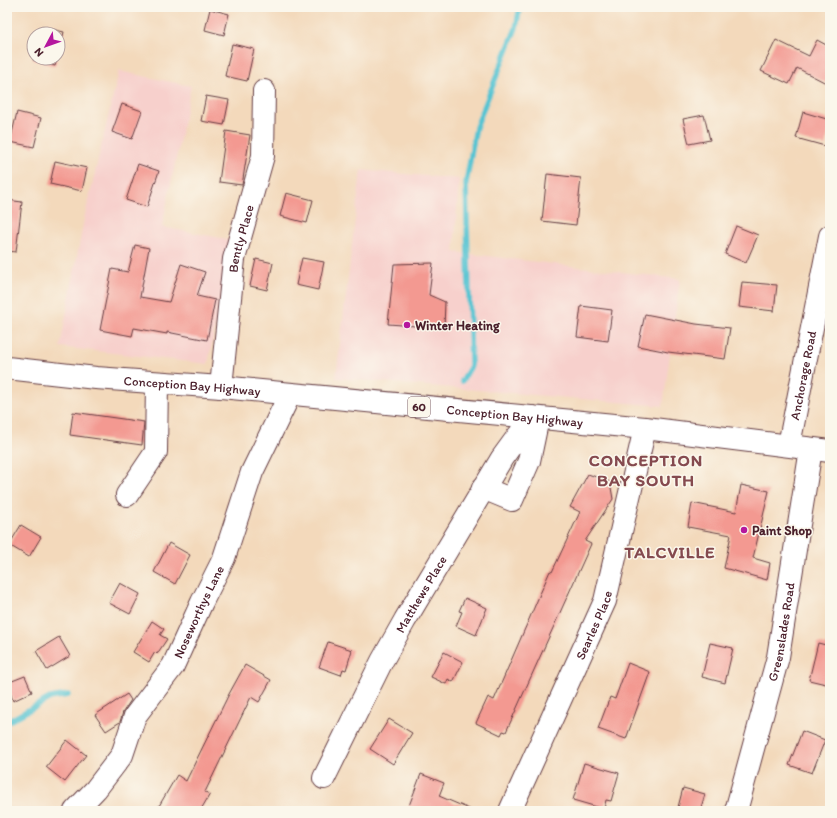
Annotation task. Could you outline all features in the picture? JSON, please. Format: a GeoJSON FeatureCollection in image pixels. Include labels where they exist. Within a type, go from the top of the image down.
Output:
{"type":"FeatureCollection","features":[{"type":"Feature","properties":{"kind":"street","name":"Bently Place"},"geometry":{"type":"LineString","coordinates":[[221,387],[234,259],[263,156],[264,92]]}},
{"type":"Feature","properties":{"kind":"street","name":"Anchorage Road"},"geometry":{"type":"LineString","coordinates":[[789,445],[830,236]]}},
{"type":"Feature","properties":{"kind":"street","name":"Conception Bay Highway"},"geometry":{"type":"LineString","coordinates":[[7,368],[644,428],[820,450]]}},
{"type":"Feature","properties":{"kind":"street"},"geometry":{"type":"LineString","coordinates":[[127,495],[156,452],[157,383]]}},
{"type":"Feature","properties":{"kind":"street","name":"Noseworthys Lane"},"geometry":{"type":"LineString","coordinates":[[75,811],[96,789],[122,755],[135,716],[173,666],[224,558],[252,472],[290,394]]}},
{"type":"Feature","properties":{"kind":"street"},"geometry":{"type":"LineString","coordinates":[[483,488],[512,500],[529,461],[535,418]]}},
{"type":"Feature","properties":{"kind":"street","name":"Matthews Place"},"geometry":{"type":"LineString","coordinates":[[324,778],[382,661],[483,488],[502,458],[535,418]]}},
{"type":"Feature","properties":{"kind":"street","name":"Searles Place"},"geometry":{"type":"LineString","coordinates":[[510,811],[605,601],[644,428]]}},
{"type":"Feature","properties":{"kind":"street","name":"Greenslades Road"},"geometry":{"type":"LineString","coordinates":[[736,811],[778,657],[820,450]]}},
{"type":"Feature","properties":{"kind":"shaded area"},"geometry":{"type":"Polygon","coordinates":[[[119,71],[191,86],[162,227],[232,240],[208,364],[60,347],[84,219],[119,71]]]}},
{"type":"Feature","properties":{"kind":"shaded area"},"geometry":{"type":"Polygon","coordinates":[[[361,170],[459,179],[454,252],[680,279],[663,406],[336,378],[361,170]]]}},
{"type":"Feature","properties":{"kind":"building"},"geometry":{"type":"Polygon","coordinates":[[[210,9],[229,14],[224,35],[205,30],[210,9]]]}},
{"type":"Feature","properties":{"kind":"building"},"geometry":{"type":"Polygon","coordinates":[[[776,40],[809,56],[817,40],[830,47],[830,85],[797,68],[789,84],[761,71],[776,40]]]}},
{"type":"Feature","properties":{"kind":"building"},"geometry":{"type":"Polygon","coordinates":[[[232,44],[254,49],[247,81],[225,76],[232,44]]]}},
{"type":"Feature","properties":{"kind":"building"},"geometry":{"type":"Polygon","coordinates":[[[206,96],[229,100],[224,125],[201,121],[206,96]]]}},
{"type":"Feature","properties":{"kind":"building"},"geometry":{"type":"Polygon","coordinates":[[[122,104],[142,111],[132,139],[112,132],[122,104]]]}},
{"type":"Feature","properties":{"kind":"building"},"geometry":{"type":"Polygon","coordinates":[[[17,112],[41,118],[34,147],[10,142],[17,112]]]}},
{"type":"Feature","properties":{"kind":"building"},"geometry":{"type":"Polygon","coordinates":[[[803,112],[830,120],[830,127],[825,146],[796,138],[803,112]]]}},
{"type":"Feature","properties":{"kind":"building"},"geometry":{"type":"Polygon","coordinates":[[[704,115],[710,140],[689,144],[683,119],[704,115]]]}},
{"type":"Feature","properties":{"kind":"building"},"geometry":{"type":"Polygon","coordinates":[[[226,131],[250,135],[242,185],[219,182],[226,131]]]}},
{"type":"Feature","properties":{"kind":"building"},"geometry":{"type":"Polygon","coordinates":[[[55,161],[87,168],[82,191],[50,184],[55,161]]]}},
{"type":"Feature","properties":{"kind":"building"},"geometry":{"type":"Polygon","coordinates":[[[138,164],[159,171],[147,207],[126,200],[138,164]]]}},
{"type":"Feature","properties":{"kind":"building"},"geometry":{"type":"Polygon","coordinates":[[[547,174],[581,178],[576,225],[542,221],[547,174]]]}},
{"type":"Feature","properties":{"kind":"building"},"geometry":{"type":"Polygon","coordinates":[[[286,193],[313,200],[307,223],[280,216],[286,193]]]}},
{"type":"Feature","properties":{"kind":"building"},"geometry":{"type":"Polygon","coordinates":[[[7,200],[22,202],[16,252],[7,251],[7,200]]]}},
{"type":"Feature","properties":{"kind":"building"},"geometry":{"type":"Polygon","coordinates":[[[736,226],[758,235],[746,263],[725,254],[736,226]]]}},
{"type":"Feature","properties":{"kind":"building"},"geometry":{"type":"Polygon","coordinates":[[[135,245],[149,248],[140,297],[169,302],[181,264],[205,272],[197,296],[215,300],[207,340],[167,332],[167,334],[134,328],[132,336],[100,330],[112,269],[128,272],[135,245]]]}},
{"type":"Feature","properties":{"kind":"building"},"geometry":{"type":"Polygon","coordinates":[[[302,258],[324,262],[318,290],[296,285],[302,258]]]}},
{"type":"Feature","properties":{"kind":"building"},"geometry":{"type":"Polygon","coordinates":[[[256,259],[273,263],[267,290],[250,286],[256,259]]]}},
{"type":"Feature","properties":{"kind":"building"},"geometry":{"type":"Polygon","coordinates":[[[433,263],[429,295],[445,302],[444,328],[388,324],[394,264],[433,263]]]}},
{"type":"Feature","properties":{"kind":"building"},"geometry":{"type":"Polygon","coordinates":[[[742,282],[777,285],[774,311],[739,307],[742,282]]]}},
{"type":"Feature","properties":{"kind":"building"},"geometry":{"type":"Polygon","coordinates":[[[581,306],[612,310],[608,341],[577,337],[581,306]]]}},
{"type":"Feature","properties":{"kind":"building"},"geometry":{"type":"Polygon","coordinates":[[[645,314],[696,324],[730,328],[725,359],[668,352],[638,346],[645,314]]]}},
{"type":"Feature","properties":{"kind":"building"},"geometry":{"type":"Polygon","coordinates":[[[73,412],[144,422],[142,445],[70,435],[73,412]]]}},
{"type":"Feature","properties":{"kind":"building"},"geometry":{"type":"Polygon","coordinates":[[[588,474],[610,482],[613,499],[585,541],[591,544],[506,732],[503,731],[501,735],[476,723],[488,697],[494,700],[550,571],[552,572],[580,512],[570,507],[588,474]]]}},
{"type":"Feature","properties":{"kind":"building"},"geometry":{"type":"Polygon","coordinates":[[[741,485],[769,491],[753,558],[770,563],[767,580],[724,568],[731,535],[688,527],[692,503],[736,512],[741,485]]]}},
{"type":"Feature","properties":{"kind":"building"},"geometry":{"type":"Polygon","coordinates":[[[21,525],[41,537],[29,557],[9,545],[21,525]]]}},
{"type":"Feature","properties":{"kind":"building"},"geometry":{"type":"Polygon","coordinates":[[[169,543],[190,555],[175,584],[154,572],[169,543]]]}},
{"type":"Feature","properties":{"kind":"building"},"geometry":{"type":"Polygon","coordinates":[[[120,583],[140,594],[130,614],[109,603],[120,583]]]}},
{"type":"Feature","properties":{"kind":"building"},"geometry":{"type":"Polygon","coordinates":[[[465,598],[487,608],[476,635],[456,626],[462,612],[459,611],[465,598]]]}},
{"type":"Feature","properties":{"kind":"building"},"geometry":{"type":"Polygon","coordinates":[[[152,621],[164,629],[160,635],[167,639],[157,654],[155,652],[149,662],[133,652],[152,621]]]}},
{"type":"Feature","properties":{"kind":"building"},"geometry":{"type":"Polygon","coordinates":[[[59,637],[70,656],[47,670],[36,651],[59,637]]]}},
{"type":"Feature","properties":{"kind":"building"},"geometry":{"type":"Polygon","coordinates":[[[328,642],[352,650],[346,670],[343,669],[341,675],[319,667],[328,642]]]}},
{"type":"Feature","properties":{"kind":"building"},"geometry":{"type":"Polygon","coordinates":[[[710,643],[733,648],[725,683],[702,677],[710,643]]]}},
{"type":"Feature","properties":{"kind":"building"},"geometry":{"type":"Polygon","coordinates":[[[818,643],[830,646],[830,685],[809,680],[818,643]]]}},
{"type":"Feature","properties":{"kind":"building"},"geometry":{"type":"Polygon","coordinates":[[[444,652],[463,662],[453,682],[448,679],[446,684],[431,677],[444,652]]]}},
{"type":"Feature","properties":{"kind":"building"},"geometry":{"type":"Polygon","coordinates":[[[628,663],[650,672],[626,739],[598,729],[610,697],[615,699],[628,663]]]}},
{"type":"Feature","properties":{"kind":"building"},"geometry":{"type":"Polygon","coordinates":[[[245,665],[271,680],[259,702],[251,697],[205,792],[210,794],[200,811],[168,811],[159,806],[177,775],[186,781],[245,665]]]}},
{"type":"Feature","properties":{"kind":"building"},"geometry":{"type":"Polygon","coordinates":[[[25,676],[32,692],[13,701],[7,683],[25,676]]]}},
{"type":"Feature","properties":{"kind":"building"},"geometry":{"type":"Polygon","coordinates":[[[127,694],[131,700],[123,712],[120,722],[106,731],[95,715],[127,694]]]}},
{"type":"Feature","properties":{"kind":"building"},"geometry":{"type":"Polygon","coordinates":[[[389,719],[412,733],[393,764],[370,749],[389,719]]]}},
{"type":"Feature","properties":{"kind":"building"},"geometry":{"type":"Polygon","coordinates":[[[802,731],[825,740],[812,773],[789,765],[802,731]]]}},
{"type":"Feature","properties":{"kind":"building"},"geometry":{"type":"Polygon","coordinates":[[[67,740],[86,755],[65,782],[46,767],[67,740]]]}},
{"type":"Feature","properties":{"kind":"building"},"geometry":{"type":"Polygon","coordinates":[[[584,763],[619,773],[611,801],[606,800],[604,809],[573,800],[584,763]]]}},
{"type":"Feature","properties":{"kind":"building"},"geometry":{"type":"Polygon","coordinates":[[[421,774],[444,783],[439,796],[474,811],[407,811],[421,774]]]}},
{"type":"Feature","properties":{"kind":"building"},"geometry":{"type":"Polygon","coordinates":[[[683,788],[705,794],[700,811],[677,811],[683,788]]]}},
{"type":"Feature","properties":{"kind":"waterway"},"geometry":{"type":"LineString","coordinates":[[462,381],[471,366],[466,183],[476,127],[516,28],[520,7]]}},
{"type":"Feature","properties":{"kind":"waterway"},"geometry":{"type":"LineString","coordinates":[[7,722],[50,698],[68,695]]}},
{"type":"Feature","properties":{"kind":"place","name":"Winter Heating"},"geometry":{"type":"Point","coordinates":[407,325]}},
{"type":"Feature","properties":{"kind":"place","name":"Paint Shop"},"geometry":{"type":"Point","coordinates":[744,530]}},
{"type":"Feature","properties":{"kind":"district","name":"CONCEPTION BAY SOUTH"},"geometry":{"type":"Point","coordinates":[646,470]}},
{"type":"Feature","properties":{"kind":"district","name":"TALCVILLE"},"geometry":{"type":"Point","coordinates":[670,552]}}]}
